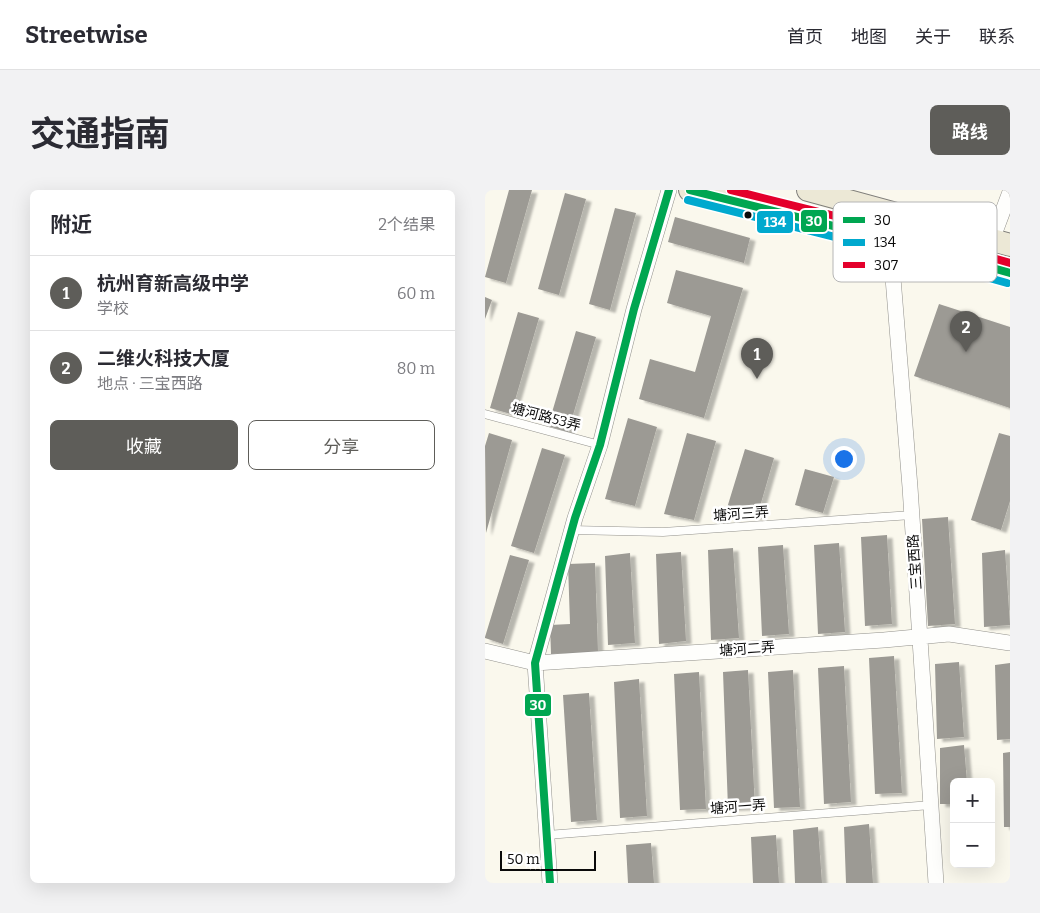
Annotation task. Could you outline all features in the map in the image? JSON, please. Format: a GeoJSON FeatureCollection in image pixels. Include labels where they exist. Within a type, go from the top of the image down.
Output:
{"type":"FeatureCollection","features":[{"type":"Feature","properties":{"kind":"main road"},"geometry":{"type":"LineString","coordinates":[[690,190],[833,226]]}},
{"type":"Feature","properties":{"kind":"main road"},"geometry":{"type":"LineString","coordinates":[[808,190],[853,202]]}},
{"type":"Feature","properties":{"kind":"main road"},"geometry":{"type":"LineString","coordinates":[[997,270],[1010,273]]}},
{"type":"Feature","properties":{"kind":"street"},"geometry":{"type":"LineString","coordinates":[[550,883],[535,663],[571,530],[600,445],[634,309],[669,190]]}},
{"type":"Feature","properties":{"kind":"street"},"geometry":{"type":"LineString","coordinates":[[1001,242],[1010,192]]}},
{"type":"Feature","properties":{"kind":"street","name":"三宝西路"},"geometry":{"type":"LineString","coordinates":[[893,282],[912,514],[936,883]]}},
{"type":"Feature","properties":{"kind":"street","name":"塘河二弄"},"geometry":{"type":"LineString","coordinates":[[485,651],[535,663],[949,634],[1010,643]]}},
{"type":"Feature","properties":{"kind":"lane","name":"塘河路53弄"},"geometry":{"type":"LineString","coordinates":[[485,414],[600,445]]}},
{"type":"Feature","properties":{"kind":"lane","name":"塘河三弄"},"geometry":{"type":"LineString","coordinates":[[571,530],[663,532],[912,514]]}},
{"type":"Feature","properties":{"kind":"lane","name":"塘河一弄"},"geometry":{"type":"LineString","coordinates":[[547,834],[931,805]]}},
{"type":"Feature","properties":{"kind":"building"},"geometry":{"type":"Polygon","coordinates":[[[509,190],[532,190],[506,283],[485,277],[509,190]]]}},
{"type":"Feature","properties":{"kind":"building"},"geometry":{"type":"Polygon","coordinates":[[[565,193],[586,199],[559,295],[538,289],[565,193]]]}},
{"type":"Feature","properties":{"kind":"building"},"geometry":{"type":"Polygon","coordinates":[[[615,208],[636,213],[610,310],[589,304],[615,208]]]}},
{"type":"Feature","properties":{"kind":"building"},"geometry":{"type":"Polygon","coordinates":[[[675,217],[750,238],[744,263],[668,242],[675,217]]]}},
{"type":"Feature","properties":{"kind":"building"},"geometry":{"type":"Polygon","coordinates":[[[676,270],[743,288],[704,418],[639,399],[650,359],[695,372],[711,316],[667,303],[676,270]]]}},
{"type":"Feature","properties":{"kind":"building"},"geometry":{"type":"Polygon","coordinates":[[[485,297],[492,300],[485,319],[485,297]]]}},
{"type":"Feature","properties":{"kind":"building"},"geometry":{"type":"Polygon","coordinates":[[[939,304],[1010,327],[1010,408],[914,376],[939,304]]]}},
{"type":"Feature","properties":{"kind":"building"},"geometry":{"type":"Polygon","coordinates":[[[518,312],[539,318],[511,414],[490,408],[518,312]]]}},
{"type":"Feature","properties":{"kind":"building"},"geometry":{"type":"Polygon","coordinates":[[[576,331],[596,337],[568,432],[548,426],[576,331]]]}},
{"type":"Feature","properties":{"kind":"building"},"geometry":{"type":"Polygon","coordinates":[[[628,418],[657,427],[635,506],[605,499],[628,418]]]}},
{"type":"Feature","properties":{"kind":"building"},"geometry":{"type":"Polygon","coordinates":[[[489,433],[512,440],[486,533],[485,446],[489,433]]]}},
{"type":"Feature","properties":{"kind":"building"},"geometry":{"type":"Polygon","coordinates":[[[687,433],[716,441],[694,520],[664,514],[687,433]]]}},
{"type":"Feature","properties":{"kind":"building"},"geometry":{"type":"Polygon","coordinates":[[[999,433],[1010,436],[1010,501],[1001,530],[971,520],[999,433]]]}},
{"type":"Feature","properties":{"kind":"building"},"geometry":{"type":"Polygon","coordinates":[[[542,448],[565,455],[534,553],[511,546],[542,448]]]}},
{"type":"Feature","properties":{"kind":"building"},"geometry":{"type":"Polygon","coordinates":[[[745,449],[774,458],[757,517],[727,508],[745,449]]]}},
{"type":"Feature","properties":{"kind":"building"},"geometry":{"type":"Polygon","coordinates":[[[805,469],[834,477],[823,513],[795,505],[805,469]]]}},
{"type":"Feature","properties":{"kind":"building"},"geometry":{"type":"Polygon","coordinates":[[[948,517],[955,624],[928,626],[922,519],[948,517]]]}},
{"type":"Feature","properties":{"kind":"building"},"geometry":{"type":"Polygon","coordinates":[[[887,535],[892,624],[865,626],[861,537],[887,535]]]}},
{"type":"Feature","properties":{"kind":"building"},"geometry":{"type":"Polygon","coordinates":[[[839,543],[845,632],[818,634],[814,545],[839,543]]]}},
{"type":"Feature","properties":{"kind":"building"},"geometry":{"type":"Polygon","coordinates":[[[783,545],[789,634],[762,636],[758,547],[783,545]]]}},
{"type":"Feature","properties":{"kind":"building"},"geometry":{"type":"Polygon","coordinates":[[[733,548],[739,638],[711,640],[708,550],[733,548]]]}},
{"type":"Feature","properties":{"kind":"building"},"geometry":{"type":"Polygon","coordinates":[[[1005,550],[1010,625],[984,627],[982,553],[1005,550]]]}},
{"type":"Feature","properties":{"kind":"building"},"geometry":{"type":"Polygon","coordinates":[[[681,552],[686,641],[659,644],[656,554],[681,552]]]}},
{"type":"Feature","properties":{"kind":"building"},"geometry":{"type":"Polygon","coordinates":[[[630,553],[635,643],[608,645],[605,556],[630,553]]]}},
{"type":"Feature","properties":{"kind":"building"},"geometry":{"type":"Polygon","coordinates":[[[510,555],[529,560],[503,644],[485,637],[510,555]]]}},
{"type":"Feature","properties":{"kind":"building"},"geometry":{"type":"Polygon","coordinates":[[[595,563],[598,652],[551,654],[550,625],[570,624],[568,564],[595,563]]]}},
{"type":"Feature","properties":{"kind":"building"},"geometry":{"type":"Polygon","coordinates":[[[894,656],[902,793],[875,794],[869,658],[894,656]]]}},
{"type":"Feature","properties":{"kind":"building"},"geometry":{"type":"Polygon","coordinates":[[[959,662],[964,737],[937,739],[935,664],[959,662]]]}},
{"type":"Feature","properties":{"kind":"building"},"geometry":{"type":"Polygon","coordinates":[[[1010,663],[1010,739],[997,740],[995,665],[1010,663]]]}},
{"type":"Feature","properties":{"kind":"building"},"geometry":{"type":"Polygon","coordinates":[[[844,666],[851,802],[824,804],[818,668],[844,666]]]}},
{"type":"Feature","properties":{"kind":"building"},"geometry":{"type":"Polygon","coordinates":[[[748,670],[755,807],[728,808],[723,672],[748,670]]]}},
{"type":"Feature","properties":{"kind":"building"},"geometry":{"type":"Polygon","coordinates":[[[793,670],[800,807],[774,808],[768,672],[793,670]]]}},
{"type":"Feature","properties":{"kind":"building"},"geometry":{"type":"Polygon","coordinates":[[[699,672],[706,809],[680,810],[674,674],[699,672]]]}},
{"type":"Feature","properties":{"kind":"building"},"geometry":{"type":"Polygon","coordinates":[[[639,679],[647,816],[620,818],[614,682],[639,679]]]}},
{"type":"Feature","properties":{"kind":"building"},"geometry":{"type":"Polygon","coordinates":[[[589,693],[597,820],[571,822],[563,695],[589,693]]]}},
{"type":"Feature","properties":{"kind":"building"},"geometry":{"type":"Polygon","coordinates":[[[964,745],[967,778],[950,778],[950,804],[940,804],[940,748],[964,745]]]}},
{"type":"Feature","properties":{"kind":"building"},"geometry":{"type":"Polygon","coordinates":[[[1010,752],[1010,827],[1004,827],[1003,753],[1010,752]]]}},
{"type":"Feature","properties":{"kind":"building"},"geometry":{"type":"Polygon","coordinates":[[[869,824],[873,883],[846,883],[844,827],[869,824]]]}},
{"type":"Feature","properties":{"kind":"building"},"geometry":{"type":"Polygon","coordinates":[[[818,827],[822,883],[795,883],[793,830],[818,827]]]}},
{"type":"Feature","properties":{"kind":"building"},"geometry":{"type":"Polygon","coordinates":[[[776,835],[779,883],[753,883],[751,837],[776,835]]]}},
{"type":"Feature","properties":{"kind":"building"},"geometry":{"type":"Polygon","coordinates":[[[651,843],[654,883],[628,883],[626,845],[651,843]]]}},
{"type":"Feature","properties":{"kind":"transit line","name":"30"},"geometry":{"type":"LineString","coordinates":[[550,883],[535,663],[575,518],[600,445],[634,309],[669,190]]}},
{"type":"Feature","properties":{"kind":"transit line","name":"30"},"geometry":{"type":"LineString","coordinates":[[690,190],[833,226]]}},
{"type":"Feature","properties":{"kind":"transit line","name":"307"},"geometry":{"type":"LineString","coordinates":[[731,190],[833,216]]}},
{"type":"Feature","properties":{"kind":"transit line","name":"134"},"geometry":{"type":"LineString","coordinates":[[688,200],[833,237]]}},
{"type":"Feature","properties":{"kind":"transit line","name":"307"},"geometry":{"type":"LineString","coordinates":[[997,259],[1010,263]]}},
{"type":"Feature","properties":{"kind":"transit line","name":"30"},"geometry":{"type":"LineString","coordinates":[[997,269],[1010,273]]}},
{"type":"Feature","properties":{"kind":"transit line","name":"134"},"geometry":{"type":"LineString","coordinates":[[997,280],[1007,283]]}},
{"type":"Feature","properties":{"kind":"place","name":"二维火科技大厦"},"geometry":{"type":"Point","coordinates":[966,352]}},
{"type":"Feature","properties":{"kind":"place","name":"杭州育新高级中学"},"geometry":{"type":"Point","coordinates":[757,379]}}]}
